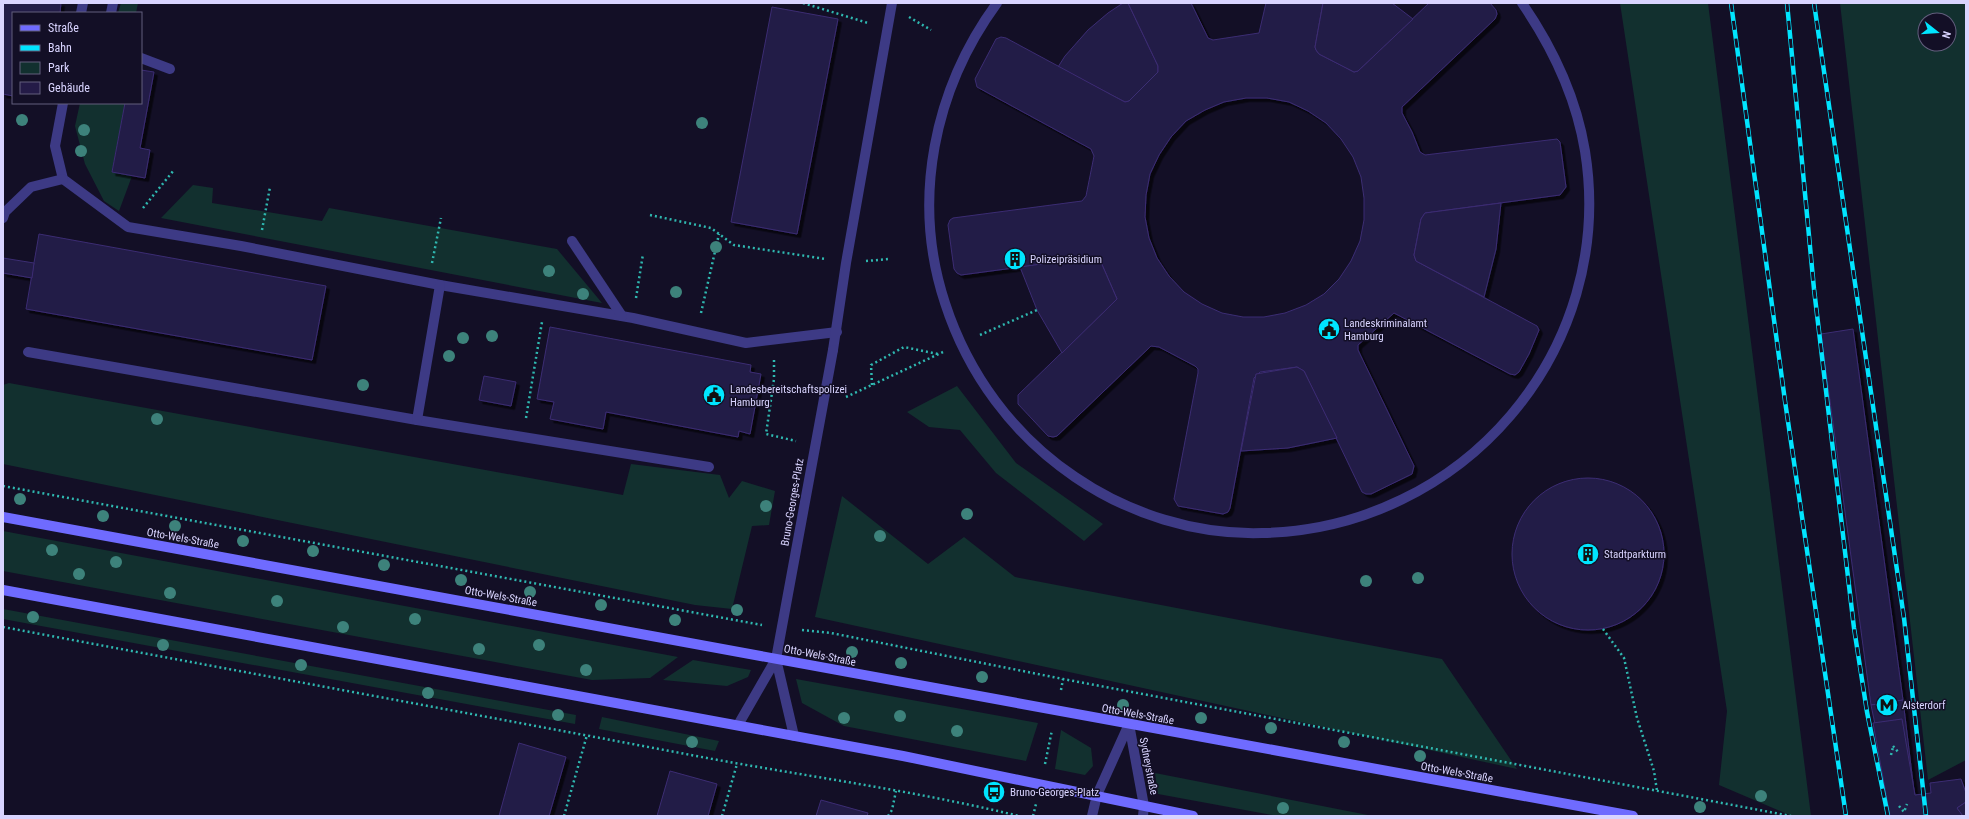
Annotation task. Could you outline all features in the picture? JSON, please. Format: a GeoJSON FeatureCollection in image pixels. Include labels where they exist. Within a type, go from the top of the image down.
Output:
{"type":"FeatureCollection","features":[{"type":"Feature","properties":{"kind":"main road","name":"Otto-Wels-Straße"},"geometry":{"type":"LineString","coordinates":[[3,517],[1633,816]]}},
{"type":"Feature","properties":{"kind":"main road"},"geometry":{"type":"LineString","coordinates":[[3,590],[738,725],[1097,795],[1144,811],[1192,816]]}},
{"type":"Feature","properties":{"kind":"street","name":"Bruno-Georges-Platz"},"geometry":{"type":"LineString","coordinates":[[738,725],[776,659],[814,446],[837,332],[846,263],[892,3]]}},
{"type":"Feature","properties":{"kind":"street"},"geometry":{"type":"LineString","coordinates":[[997,3],[976,35],[955,74],[936,132],[931,168],[929,222],[934,259],[946,306],[963,349],[978,378],[997,405],[1016,428],[1040,451],[1088,486],[1117,502],[1155,517],[1213,531],[1247,534],[1283,533],[1316,529],[1344,522],[1377,512],[1408,498],[1435,483],[1476,452],[1509,419],[1530,392],[1548,363],[1572,308],[1582,270],[1588,220],[1588,182],[1585,151],[1570,91],[1556,59],[1538,26],[1522,3]]}},
{"type":"Feature","properties":{"kind":"street"},"geometry":{"type":"LineString","coordinates":[[142,58],[170,69]]}},
{"type":"Feature","properties":{"kind":"street"},"geometry":{"type":"LineString","coordinates":[[64,104],[55,146],[63,179],[128,227],[544,304],[633,318],[746,343],[837,332]]}},
{"type":"Feature","properties":{"kind":"street"},"geometry":{"type":"LineString","coordinates":[[3,218],[5,212],[31,187],[63,179]]}},
{"type":"Feature","properties":{"kind":"street"},"geometry":{"type":"LineString","coordinates":[[572,241],[622,316]]}},
{"type":"Feature","properties":{"kind":"street"},"geometry":{"type":"LineString","coordinates":[[416,420],[440,285]]}},
{"type":"Feature","properties":{"kind":"street"},"geometry":{"type":"LineString","coordinates":[[28,352],[416,420],[709,467]]}},
{"type":"Feature","properties":{"kind":"street","name":"Bruno-Georges-Platz"},"geometry":{"type":"LineString","coordinates":[[776,659],[794,736]]}},
{"type":"Feature","properties":{"kind":"street","name":"Sydneystraße"},"geometry":{"type":"LineString","coordinates":[[1092,816],[1097,795],[1129,724]]}},
{"type":"Feature","properties":{"kind":"street","name":"Sydneystraße"},"geometry":{"type":"LineString","coordinates":[[1129,724],[1144,811]]}},
{"type":"Feature","properties":{"kind":"path"},"geometry":{"type":"LineString","coordinates":[[803,3],[888,29]]}},
{"type":"Feature","properties":{"kind":"path"},"geometry":{"type":"LineString","coordinates":[[128,227],[174,170]]}},
{"type":"Feature","properties":{"kind":"path"},"geometry":{"type":"LineString","coordinates":[[258,250],[270,187]]}},
{"type":"Feature","properties":{"kind":"path"},"geometry":{"type":"LineString","coordinates":[[650,215],[712,228],[734,245],[846,263],[889,258]]}},
{"type":"Feature","properties":{"kind":"path"},"geometry":{"type":"LineString","coordinates":[[428,283],[441,218]]}},
{"type":"Feature","properties":{"kind":"path"},"geometry":{"type":"LineString","coordinates":[[697,332],[719,234]]}},
{"type":"Feature","properties":{"kind":"path"},"geometry":{"type":"LineString","coordinates":[[633,318],[644,254]]}},
{"type":"Feature","properties":{"kind":"path"},"geometry":{"type":"LineString","coordinates":[[523,437],[544,304]]}},
{"type":"Feature","properties":{"kind":"path"},"geometry":{"type":"LineString","coordinates":[[973,338],[1037,310]]}},
{"type":"Feature","properties":{"kind":"path"},"geometry":{"type":"LineString","coordinates":[[938,354],[904,347],[871,365],[872,385],[945,351]]}},
{"type":"Feature","properties":{"kind":"path"},"geometry":{"type":"LineString","coordinates":[[774,379],[766,434],[814,446]]}},
{"type":"Feature","properties":{"kind":"path"},"geometry":{"type":"LineString","coordinates":[[3,486],[629,602],[782,628],[831,633],[1063,679],[1791,816]]}},
{"type":"Feature","properties":{"kind":"path"},"geometry":{"type":"LineString","coordinates":[[3,627],[737,764],[896,791],[1019,816]]}},
{"type":"Feature","properties":{"kind":"path"},"geometry":{"type":"LineString","coordinates":[[1603,629],[1624,658],[1637,718],[1654,771],[1657,791]]}},
{"type":"Feature","properties":{"kind":"path"},"geometry":{"type":"LineString","coordinates":[[1059,697],[1063,679]]}},
{"type":"Feature","properties":{"kind":"path"},"geometry":{"type":"LineString","coordinates":[[1044,768],[1053,725]]}},
{"type":"Feature","properties":{"kind":"path"},"geometry":{"type":"LineString","coordinates":[[564,816],[587,735]]}},
{"type":"Feature","properties":{"kind":"path"},"geometry":{"type":"LineString","coordinates":[[1891,755],[1893,746],[1899,753]]}},
{"type":"Feature","properties":{"kind":"path"},"geometry":{"type":"LineString","coordinates":[[722,816],[737,764]]}},
{"type":"Feature","properties":{"kind":"path"},"geometry":{"type":"LineString","coordinates":[[888,816],[892,810],[896,791]]}},
{"type":"Feature","properties":{"kind":"path"},"geometry":{"type":"LineString","coordinates":[[1033,816],[1037,799]]}},
{"type":"Feature","properties":{"kind":"path"},"geometry":{"type":"LineString","coordinates":[[1899,806],[1904,812],[1907,804]]}},
{"type":"Feature","properties":{"kind":"green space"},"geometry":{"type":"Polygon","coordinates":[[[121,3],[138,3],[136,12],[118,12],[121,3]]]}},
{"type":"Feature","properties":{"kind":"green space"},"geometry":{"type":"Polygon","coordinates":[[[1620,3],[1708,3],[1811,816],[1792,816],[1719,785],[1727,711],[1620,3]]]}},
{"type":"Feature","properties":{"kind":"green space"},"geometry":{"type":"Polygon","coordinates":[[[1840,3],[1966,3],[1966,760],[1928,780],[1840,3]]]}},
{"type":"Feature","properties":{"kind":"green space"},"geometry":{"type":"Polygon","coordinates":[[[80,104],[125,104],[112,171],[132,176],[119,211],[104,201],[85,164],[75,126],[80,104]]]}},
{"type":"Feature","properties":{"kind":"green space"},"geometry":{"type":"Polygon","coordinates":[[[193,185],[213,188],[212,203],[322,221],[329,208],[557,249],[602,303],[161,218],[193,185]]]}},
{"type":"Feature","properties":{"kind":"green space"},"geometry":{"type":"Polygon","coordinates":[[[9,383],[623,495],[631,464],[720,475],[729,498],[742,481],[775,491],[769,525],[752,526],[732,609],[695,605],[3,464],[3,385],[9,383]]]}},
{"type":"Feature","properties":{"kind":"green space"},"geometry":{"type":"Polygon","coordinates":[[[957,386],[1016,463],[1103,524],[1084,541],[996,473],[960,430],[929,427],[907,412],[957,386]]]}},
{"type":"Feature","properties":{"kind":"green space"},"geometry":{"type":"Polygon","coordinates":[[[842,496],[928,564],[964,537],[1015,577],[1442,659],[1517,769],[815,617],[842,496]]]}},
{"type":"Feature","properties":{"kind":"green space"},"geometry":{"type":"Polygon","coordinates":[[[3,531],[678,657],[650,678],[592,680],[3,571],[3,531]]]}},
{"type":"Feature","properties":{"kind":"green space"},"geometry":{"type":"Polygon","coordinates":[[[3,609],[576,715],[575,724],[3,619],[3,609]]]}},
{"type":"Feature","properties":{"kind":"green space"},"geometry":{"type":"Polygon","coordinates":[[[693,660],[751,670],[748,677],[727,686],[663,680],[693,660]]]}},
{"type":"Feature","properties":{"kind":"green space"},"geometry":{"type":"Polygon","coordinates":[[[796,679],[1038,723],[1026,761],[844,726],[802,703],[796,679]]]}},
{"type":"Feature","properties":{"kind":"green space"},"geometry":{"type":"Polygon","coordinates":[[[602,717],[719,741],[715,751],[599,729],[602,717]]]}},
{"type":"Feature","properties":{"kind":"green space"},"geometry":{"type":"Polygon","coordinates":[[[1061,730],[1091,748],[1093,766],[1085,775],[1055,769],[1061,730]]]}},
{"type":"Feature","properties":{"kind":"green space"},"geometry":{"type":"Polygon","coordinates":[[[1155,773],[1373,816],[1278,816],[1158,794],[1155,773]]]}},
{"type":"Feature","properties":{"kind":"building"},"geometry":{"type":"Polygon","coordinates":[[[3,3],[61,3],[60,12],[12,12],[12,96],[3,94],[3,3]]]}},
{"type":"Feature","properties":{"kind":"building"},"geometry":{"type":"Polygon","coordinates":[[[1123,3],[1128,3],[1158,66],[1158,72],[1129,101],[1125,102],[1058,67],[1065,56],[1088,30],[1108,13],[1123,3]]]}},
{"type":"Feature","properties":{"kind":"building","name":"Polizeipräsidium"},"geometry":{"type":"Polygon","coordinates":[[[1128,3],[1191,3],[1208,38],[1213,40],[1259,33],[1266,3],[1323,3],[1315,47],[1316,50],[1319,54],[1354,72],[1358,71],[1429,3],[1490,3],[1496,10],[1497,14],[1495,19],[1402,107],[1402,113],[1420,152],[1425,155],[1557,139],[1560,142],[1566,187],[1560,195],[1425,213],[1421,219],[1414,255],[1416,261],[1537,326],[1539,330],[1529,354],[1519,372],[1515,375],[1510,374],[1394,313],[1358,345],[1358,350],[1414,466],[1412,474],[1371,494],[1362,492],[1304,371],[1297,367],[1260,372],[1254,378],[1230,508],[1228,512],[1223,514],[1178,506],[1174,499],[1198,373],[1198,369],[1195,366],[1159,347],[1151,346],[1057,436],[1053,437],[1048,436],[1018,404],[1018,395],[1117,299],[1100,260],[1096,257],[961,275],[954,269],[948,225],[950,220],[953,218],[1082,201],[1086,196],[1094,156],[1091,149],[977,87],[975,79],[996,39],[1001,37],[1006,38],[1125,102],[1129,101],[1158,72],[1158,66],[1128,3]],[[1246,98],[1224,102],[1205,110],[1186,121],[1171,137],[1159,155],[1150,174],[1146,195],[1145,217],[1149,238],[1157,258],[1169,276],[1184,292],[1202,304],[1222,313],[1243,317],[1264,317],[1285,313],[1306,305],[1324,294],[1339,279],[1351,261],[1360,241],[1364,220],[1364,198],[1361,177],[1353,157],[1341,139],[1326,123],[1308,111],[1289,102],[1267,98],[1246,98]]]}},
{"type":"Feature","properties":{"kind":"building"},"geometry":{"type":"Polygon","coordinates":[[[1323,3],[1392,3],[1413,19],[1358,71],[1354,72],[1319,54],[1316,50],[1315,47],[1323,3]]]}},
{"type":"Feature","properties":{"kind":"building"},"geometry":{"type":"Polygon","coordinates":[[[772,7],[838,19],[797,234],[731,222],[772,7]]]}},
{"type":"Feature","properties":{"kind":"building"},"geometry":{"type":"Polygon","coordinates":[[[142,70],[154,72],[140,148],[150,150],[145,178],[112,172],[125,104],[142,104],[142,70]]]}},
{"type":"Feature","properties":{"kind":"building"},"geometry":{"type":"Polygon","coordinates":[[[1501,203],[1496,249],[1484,297],[1416,261],[1414,255],[1421,219],[1425,213],[1501,203]]]}},
{"type":"Feature","properties":{"kind":"building"},"geometry":{"type":"Polygon","coordinates":[[[39,234],[326,286],[312,360],[26,309],[39,234]]]}},
{"type":"Feature","properties":{"kind":"building"},"geometry":{"type":"Polygon","coordinates":[[[1096,257],[1100,260],[1117,299],[1062,353],[1037,310],[1020,267],[1096,257]]]}},
{"type":"Feature","properties":{"kind":"building"},"geometry":{"type":"Polygon","coordinates":[[[3,258],[34,263],[32,278],[3,273],[3,258]]]}},
{"type":"Feature","properties":{"kind":"building"},"geometry":{"type":"Polygon","coordinates":[[[550,327],[751,365],[750,372],[761,374],[750,434],[739,431],[738,437],[606,412],[603,429],[550,419],[554,402],[537,399],[550,327]]]}},
{"type":"Feature","properties":{"kind":"building"},"geometry":{"type":"Polygon","coordinates":[[[1853,329],[1903,700],[1871,705],[1821,334],[1853,329]]]}},
{"type":"Feature","properties":{"kind":"building"},"geometry":{"type":"Polygon","coordinates":[[[1297,367],[1304,371],[1337,438],[1288,448],[1241,451],[1256,374],[1297,367]]]}},
{"type":"Feature","properties":{"kind":"building"},"geometry":{"type":"Polygon","coordinates":[[[484,376],[516,382],[511,406],[479,400],[484,376]]]}},
{"type":"Feature","properties":{"kind":"building","name":"Stadtparkturm"},"geometry":{"type":"Polygon","coordinates":[[[1588,478],[1617,484],[1624,487],[1642,500],[1655,518],[1658,525],[1664,554],[1658,583],[1655,590],[1642,608],[1624,621],[1617,624],[1588,630],[1559,624],[1552,621],[1534,608],[1521,590],[1518,583],[1512,554],[1518,525],[1521,518],[1534,500],[1552,487],[1559,484],[1588,478]]]}},
{"type":"Feature","properties":{"kind":"building"},"geometry":{"type":"Polygon","coordinates":[[[1903,700],[1917,816],[1894,816],[1871,705],[1903,700]]]}},
{"type":"Feature","properties":{"kind":"building"},"geometry":{"type":"Polygon","coordinates":[[[1902,719],[1915,795],[1931,793],[1930,783],[1961,779],[1966,793],[1966,802],[1957,808],[1963,816],[1890,816],[1873,723],[1902,719]]]}},
{"type":"Feature","properties":{"kind":"building"},"geometry":{"type":"Polygon","coordinates":[[[519,743],[566,757],[549,816],[499,816],[519,743]]]}},
{"type":"Feature","properties":{"kind":"building"},"geometry":{"type":"Polygon","coordinates":[[[670,771],[717,784],[708,816],[657,816],[670,771]]]}},
{"type":"Feature","properties":{"kind":"building"},"geometry":{"type":"Polygon","coordinates":[[[821,800],[868,813],[867,816],[816,816],[821,800]]]}},
{"type":"Feature","properties":{"kind":"building"},"geometry":{"type":"Polygon","coordinates":[[[1966,802],[1966,816],[1963,816],[1957,808],[1966,802]]]}},
{"type":"Feature","properties":{"kind":"railway"},"geometry":{"type":"LineString","coordinates":[[1731,3],[1785,401],[1846,816]]}},
{"type":"Feature","properties":{"kind":"railway"},"geometry":{"type":"LineString","coordinates":[[1787,3],[1814,289],[1854,628],[1867,712],[1888,816]]}},
{"type":"Feature","properties":{"kind":"railway"},"geometry":{"type":"LineString","coordinates":[[1814,3],[1904,618],[1926,816]]}},
{"type":"Feature","properties":{"kind":"place","name":"Polizeipräsidium"},"geometry":{"type":"Point","coordinates":[1015,259]}},
{"type":"Feature","properties":{"kind":"place","name":"Landeskriminalamt Hamburg"},"geometry":{"type":"Point","coordinates":[1329,329]}},
{"type":"Feature","properties":{"kind":"place","name":"Landesbereitschaftspolizei Hamburg"},"geometry":{"type":"Point","coordinates":[714,395]}},
{"type":"Feature","properties":{"kind":"place","name":"Stadtparkturm"},"geometry":{"type":"Point","coordinates":[1588,554]}},
{"type":"Feature","properties":{"kind":"place","name":"Alsterdorf"},"geometry":{"type":"Point","coordinates":[1887,705]}},
{"type":"Feature","properties":{"kind":"place","name":"Bruno-Georges-Platz"},"geometry":{"type":"Point","coordinates":[994,792]}}]}
